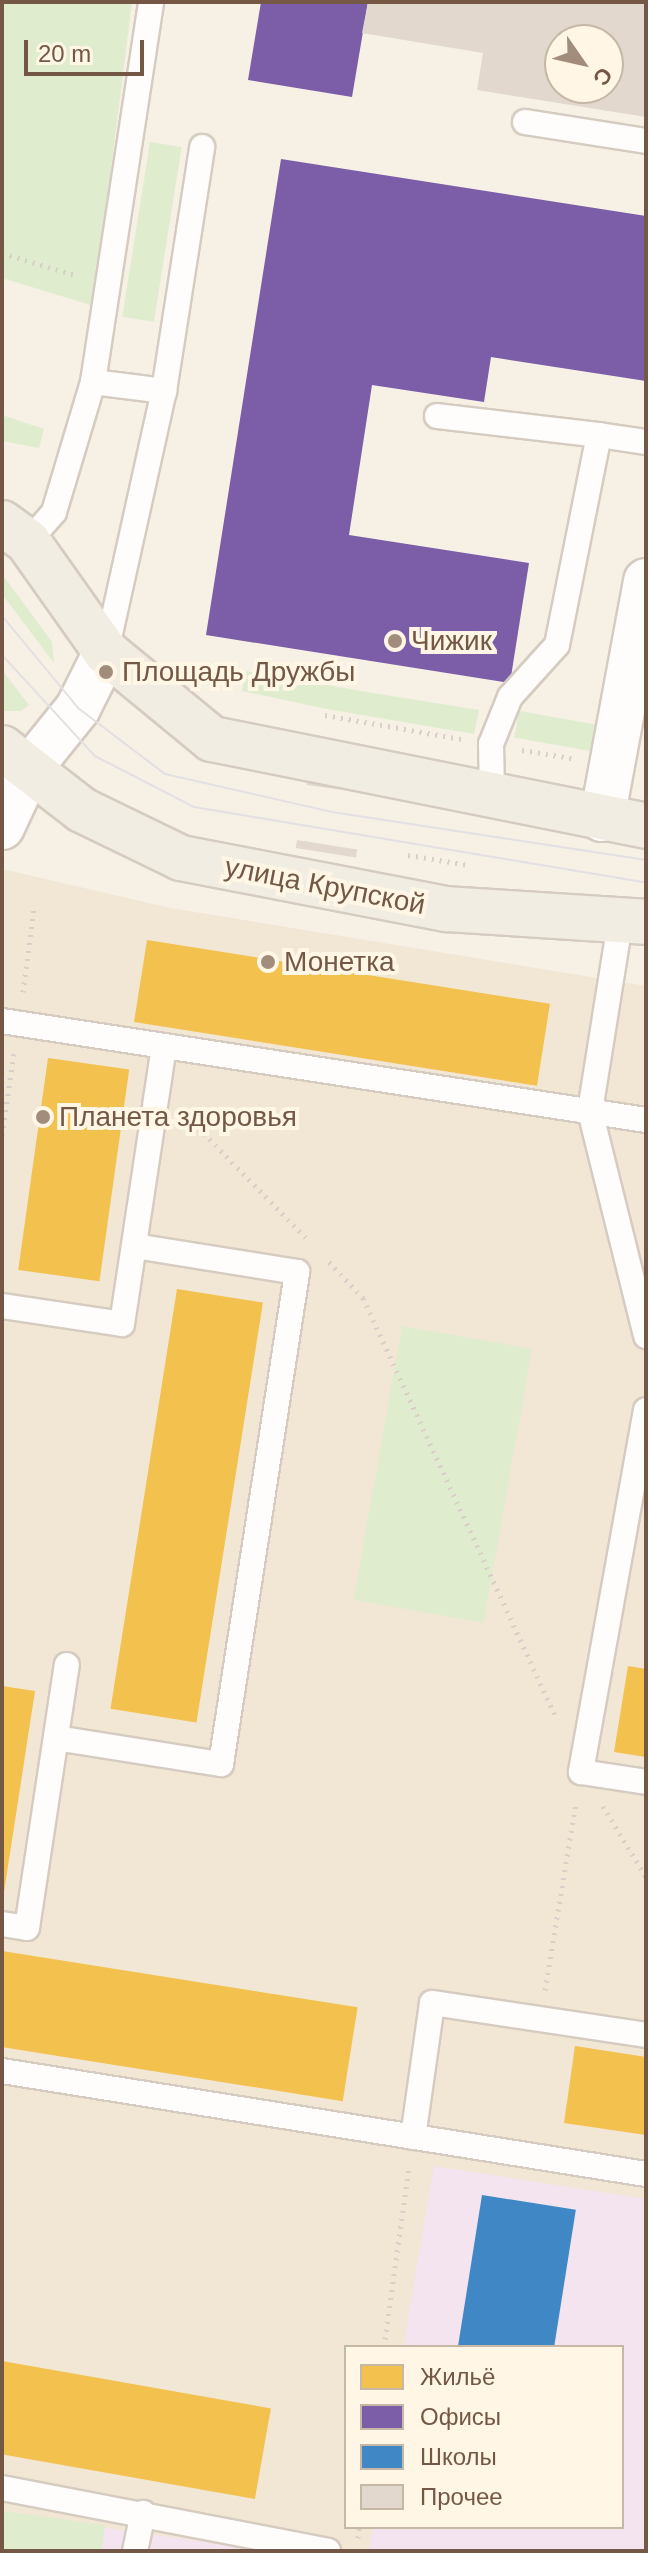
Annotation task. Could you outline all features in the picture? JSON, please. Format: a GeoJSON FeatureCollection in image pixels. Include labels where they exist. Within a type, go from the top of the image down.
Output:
{"type":"FeatureCollection","features":[{"type":"Feature","properties":{"kind":"main road"},"geometry":{"type":"LineString","coordinates":[[11,534],[106,652],[175,716],[212,739],[492,792],[602,819],[646,826]]}},
{"type":"Feature","properties":{"kind":"main road"},"geometry":{"type":"LineString","coordinates":[[602,819],[646,581]]}},
{"type":"Feature","properties":{"kind":"main road"},"geometry":{"type":"LineString","coordinates":[[2,827],[16,758],[78,708],[106,652]]}},
{"type":"Feature","properties":{"kind":"main road","name":"улица Крупской"},"geometry":{"type":"LineString","coordinates":[[16,758],[82,810],[181,858],[447,909],[634,920]]}},
{"type":"Feature","properties":{"kind":"main road"},"geometry":{"type":"LineString","coordinates":[[2,836],[15,821],[82,810]]}},
{"type":"Feature","properties":{"kind":"lane"},"geometry":{"type":"LineString","coordinates":[[11,534],[54,512],[93,382],[151,2]]}},
{"type":"Feature","properties":{"kind":"lane"},"geometry":{"type":"LineString","coordinates":[[525,122],[646,141]]}},
{"type":"Feature","properties":{"kind":"lane"},"geometry":{"type":"LineString","coordinates":[[106,652],[164,391],[202,147]]}},
{"type":"Feature","properties":{"kind":"lane"},"geometry":{"type":"LineString","coordinates":[[93,382],[164,391]]}},
{"type":"Feature","properties":{"kind":"lane"},"geometry":{"type":"LineString","coordinates":[[437,416],[646,442]]}},
{"type":"Feature","properties":{"kind":"lane"},"geometry":{"type":"LineString","coordinates":[[492,792],[491,744],[510,697],[557,645],[599,435]]}},
{"type":"Feature","properties":{"kind":"lane"},"geometry":{"type":"LineString","coordinates":[[634,920],[590,1111],[646,1336]]}},
{"type":"Feature","properties":{"kind":"lane"},"geometry":{"type":"LineString","coordinates":[[2,1021],[646,1120]]}},
{"type":"Feature","properties":{"kind":"lane"},"geometry":{"type":"LineString","coordinates":[[2,1306],[122,1324],[164,1046]]}},
{"type":"Feature","properties":{"kind":"lane"},"geometry":{"type":"LineString","coordinates":[[56,1738],[221,1764],[297,1272],[134,1246]]}},
{"type":"Feature","properties":{"kind":"lane"},"geometry":{"type":"LineString","coordinates":[[646,1410],[636,1515],[581,1772],[646,1782]]}},
{"type":"Feature","properties":{"kind":"lane"},"geometry":{"type":"LineString","coordinates":[[2,1924],[27,1928],[67,1665]]}},
{"type":"Feature","properties":{"kind":"lane"},"geometry":{"type":"LineString","coordinates":[[413,2137],[434,1992],[540,2019],[646,2035]]}},
{"type":"Feature","properties":{"kind":"lane"},"geometry":{"type":"LineString","coordinates":[[2,2071],[646,2174]]}},
{"type":"Feature","properties":{"kind":"lane"},"geometry":{"type":"LineString","coordinates":[[2,2488],[328,2551]]}},
{"type":"Feature","properties":{"kind":"lane"},"geometry":{"type":"LineString","coordinates":[[135,2551],[143,2513]]}},
{"type":"Feature","properties":{"kind":"path"},"geometry":{"type":"LineString","coordinates":[[2,253],[110,285]]}},
{"type":"Feature","properties":{"kind":"path"},"geometry":{"type":"LineString","coordinates":[[313,713],[582,760],[615,748]]}},
{"type":"Feature","properties":{"kind":"path"},"geometry":{"type":"LineString","coordinates":[[157,1096],[195,1121],[363,1298],[581,1772],[646,1877]]}},
{"type":"Feature","properties":{"kind":"path"},"geometry":{"type":"LineString","coordinates":[[540,2019],[581,1772]]}},
{"type":"Feature","properties":{"kind":"path"},"geometry":{"type":"LineString","coordinates":[[384,2345],[413,2137]]}},
{"type":"Feature","properties":{"kind":"shaded area"},"geometry":{"type":"Polygon","coordinates":[[[2,869],[170,908],[646,986],[646,2551],[2,2551],[2,869]]]}},
{"type":"Feature","properties":{"kind":"shaded area"},"geometry":{"type":"Polygon","coordinates":[[[434,2166],[646,2199],[646,2551],[369,2551],[373,2529],[624,2529],[624,2345],[403,2345],[434,2166]]]}},
{"type":"Feature","properties":{"kind":"shaded area"},"geometry":{"type":"Polygon","coordinates":[[[2,2513],[269,2551],[2,2551],[2,2513]]]}},
{"type":"Feature","properties":{"kind":"green space"},"geometry":{"type":"Polygon","coordinates":[[[2,2],[132,2],[94,306],[2,278],[2,2]]]}},
{"type":"Feature","properties":{"kind":"green space"},"geometry":{"type":"Polygon","coordinates":[[[150,142],[182,147],[154,322],[122,317],[150,142]]]}},
{"type":"Feature","properties":{"kind":"green space"},"geometry":{"type":"Polygon","coordinates":[[[2,415],[44,429],[39,448],[2,441],[2,415]]]}},
{"type":"Feature","properties":{"kind":"green space"},"geometry":{"type":"Polygon","coordinates":[[[2,574],[52,642],[54,663],[2,594],[2,574]]]}},
{"type":"Feature","properties":{"kind":"green space"},"geometry":{"type":"Polygon","coordinates":[[[2,670],[29,705],[21,711],[2,711],[2,670]]]}},
{"type":"Feature","properties":{"kind":"green space"},"geometry":{"type":"Polygon","coordinates":[[[246,671],[479,710],[474,734],[242,691],[246,671]]]}},
{"type":"Feature","properties":{"kind":"green space"},"geometry":{"type":"Polygon","coordinates":[[[519,711],[601,725],[596,752],[514,738],[519,711]]]}},
{"type":"Feature","properties":{"kind":"green space"},"geometry":{"type":"Polygon","coordinates":[[[402,1326],[532,1349],[484,1623],[354,1600],[402,1326]]]}},
{"type":"Feature","properties":{"kind":"green space"},"geometry":{"type":"Polygon","coordinates":[[[2,2511],[105,2525],[102,2551],[2,2551],[2,2511]]]}},
{"type":"Feature","properties":{"kind":"building: Жильё"},"geometry":{"type":"Polygon","coordinates":[[[147,940],[550,1004],[537,1086],[134,1022],[147,940]]]}},
{"type":"Feature","properties":{"kind":"building: Жильё"},"geometry":{"type":"Polygon","coordinates":[[[48,1058],[129,1069],[99,1281],[18,1270],[48,1058]]]}},
{"type":"Feature","properties":{"kind":"building: Жильё"},"geometry":{"type":"Polygon","coordinates":[[[177,1289],[263,1303],[196,1722],[111,1709],[177,1289]]]}},
{"type":"Feature","properties":{"kind":"building: Жильё"},"geometry":{"type":"Polygon","coordinates":[[[628,1666],[646,1669],[646,1757],[614,1752],[628,1666]]]}},
{"type":"Feature","properties":{"kind":"building: Жильё"},"geometry":{"type":"Polygon","coordinates":[[[2,1686],[35,1691],[4,1892],[2,1891],[2,1686]]]}},
{"type":"Feature","properties":{"kind":"building: Жильё"},"geometry":{"type":"Polygon","coordinates":[[[2,1951],[358,2007],[343,2101],[2,2047],[2,1951]]]}},
{"type":"Feature","properties":{"kind":"building: Жильё"},"geometry":{"type":"Polygon","coordinates":[[[575,2046],[646,2057],[646,2135],[564,2123],[575,2046]]]}},
{"type":"Feature","properties":{"kind":"building: Жильё"},"geometry":{"type":"Polygon","coordinates":[[[2,2361],[271,2408],[255,2499],[2,2454],[2,2361]]]}},
{"type":"Feature","properties":{"kind":"building: Офисы"},"geometry":{"type":"Polygon","coordinates":[[[261,2],[368,2],[352,97],[248,80],[261,2]]]}},
{"type":"Feature","properties":{"kind":"building: Офисы"},"geometry":{"type":"Polygon","coordinates":[[[281,159],[646,216],[646,381],[491,357],[484,402],[372,385],[349,535],[529,563],[510,683],[206,635],[281,159]]]}},
{"type":"Feature","properties":{"kind":"building: Школы"},"geometry":{"type":"Polygon","coordinates":[[[482,2195],[576,2210],[554,2345],[458,2345],[482,2195]]]}},
{"type":"Feature","properties":{"kind":"building: Прочее"},"geometry":{"type":"Polygon","coordinates":[[[368,2],[646,2],[646,117],[565,104],[624,104],[624,24],[544,24],[544,101],[477,90],[483,53],[362,33],[368,2]]]}},
{"type":"Feature","properties":{"kind":"building: Прочее"},"geometry":{"type":"Polygon","coordinates":[[[308,777],[369,786],[368,794],[307,785],[308,777]]]}},
{"type":"Feature","properties":{"kind":"building: Прочее"},"geometry":{"type":"Polygon","coordinates":[[[297,840],[357,850],[356,857],[296,848],[297,840]]]}},
{"type":"Feature","properties":{"kind":"tram line"},"geometry":{"type":"LineString","coordinates":[[2,616],[78,708],[165,774],[332,812],[646,860]]}},
{"type":"Feature","properties":{"kind":"tram line"},"geometry":{"type":"LineString","coordinates":[[2,655],[95,756],[194,807],[646,883]]}},
{"type":"Feature","properties":{"kind":"place","name":"Чижик"},"geometry":{"type":"Point","coordinates":[395,641]}},
{"type":"Feature","properties":{"kind":"place","name":"Площадь Дружбы"},"geometry":{"type":"Point","coordinates":[106,672]}},
{"type":"Feature","properties":{"kind":"place","name":"Монетка"},"geometry":{"type":"Point","coordinates":[268,962]}},
{"type":"Feature","properties":{"kind":"place","name":"Планета здоровья"},"geometry":{"type":"Point","coordinates":[43,1117]}}]}
